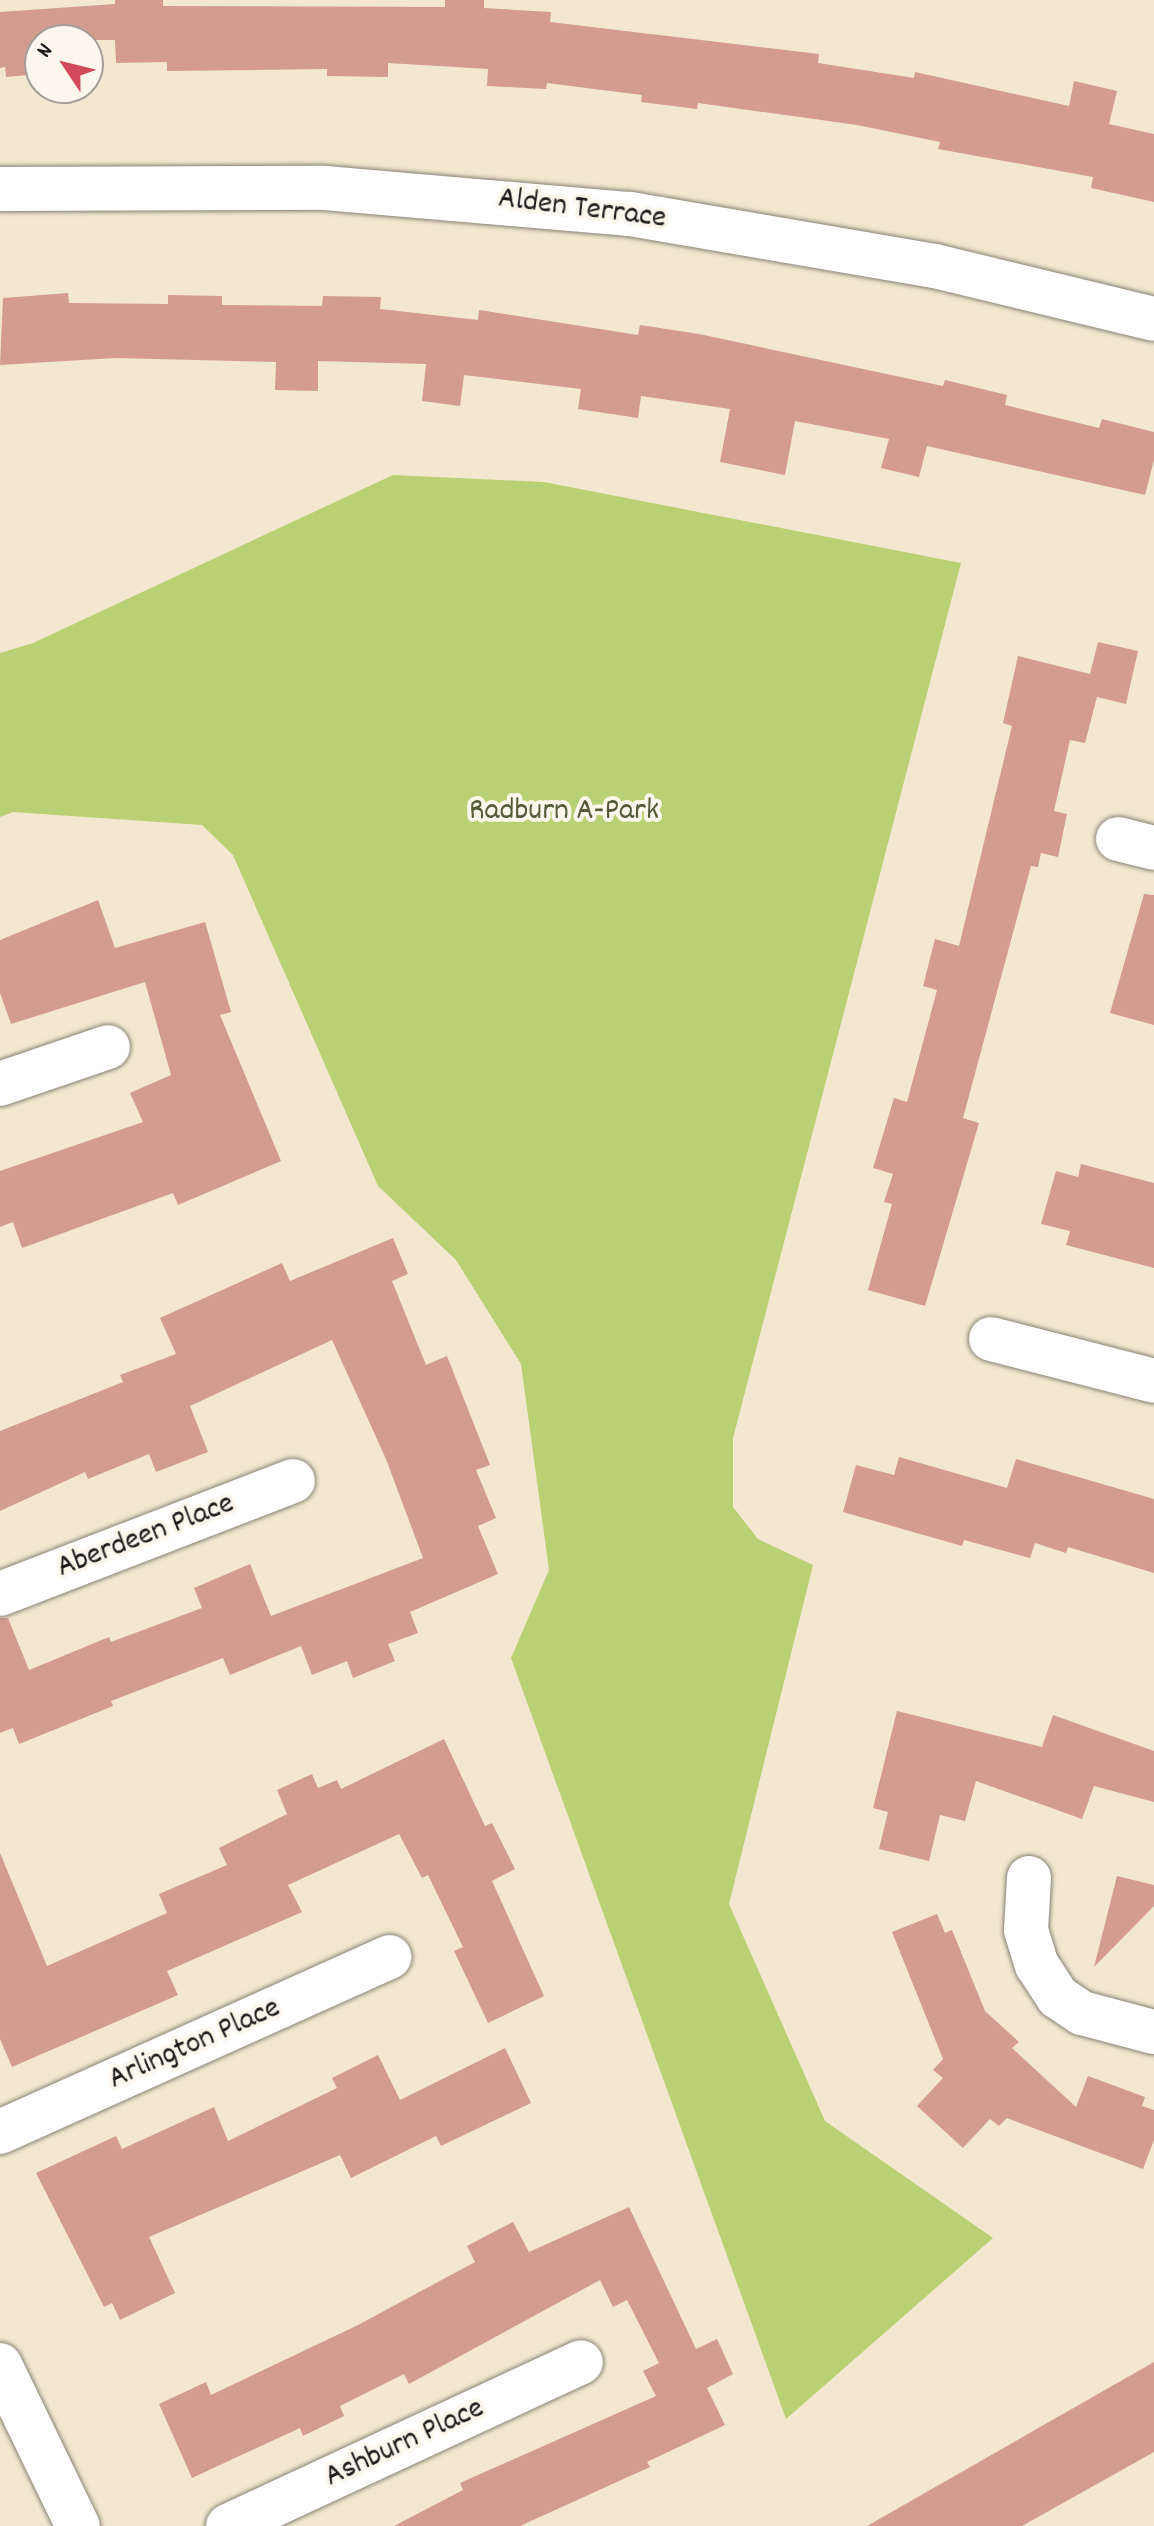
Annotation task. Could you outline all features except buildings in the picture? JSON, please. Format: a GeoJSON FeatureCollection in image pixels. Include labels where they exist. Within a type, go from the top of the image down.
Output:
{"type":"FeatureCollection","features":[{"type":"Feature","properties":{"kind":"street","name":"Alden Terrace"},"geometry":{"type":"LineString","coordinates":[[0,189],[325,188],[630,214],[935,266],[1154,319]]}},
{"type":"Feature","properties":{"kind":"street"},"geometry":{"type":"LineString","coordinates":[[0,1084],[108,1047]]}},
{"type":"Feature","properties":{"kind":"street"},"geometry":{"type":"LineString","coordinates":[[991,1339],[1154,1381]]}},
{"type":"Feature","properties":{"kind":"street","name":"Aberdeen Place"},"geometry":{"type":"LineString","coordinates":[[0,1594],[293,1481]]}},
{"type":"Feature","properties":{"kind":"street"},"geometry":{"type":"LineString","coordinates":[[1029,1878],[1026,1930],[1037,1965],[1058,1997],[1082,2013],[1154,2032]]}},
{"type":"Feature","properties":{"kind":"street","name":"Arlington Place"},"geometry":{"type":"LineString","coordinates":[[0,2132],[390,1957]]}},
{"type":"Feature","properties":{"kind":"street","name":"Ashburn Place"},"geometry":{"type":"LineString","coordinates":[[228,2526],[581,2362]]}},
{"type":"Feature","properties":{"kind":"street"},"geometry":{"type":"LineString","coordinates":[[0,2365],[78,2526]]}},
{"type":"Feature","properties":{"kind":"green space","name":"Radburn A-Park"},"geometry":{"type":"Polygon","coordinates":[[[393,475],[544,482],[961,563],[733,1438],[733,1507],[758,1539],[813,1565],[729,1904],[825,2121],[993,2238],[786,2419],[511,1658],[549,1570],[521,1364],[456,1260],[378,1186],[233,855],[202,825],[13,812],[0,817],[0,653],[33,643],[393,475]]]}}]}
